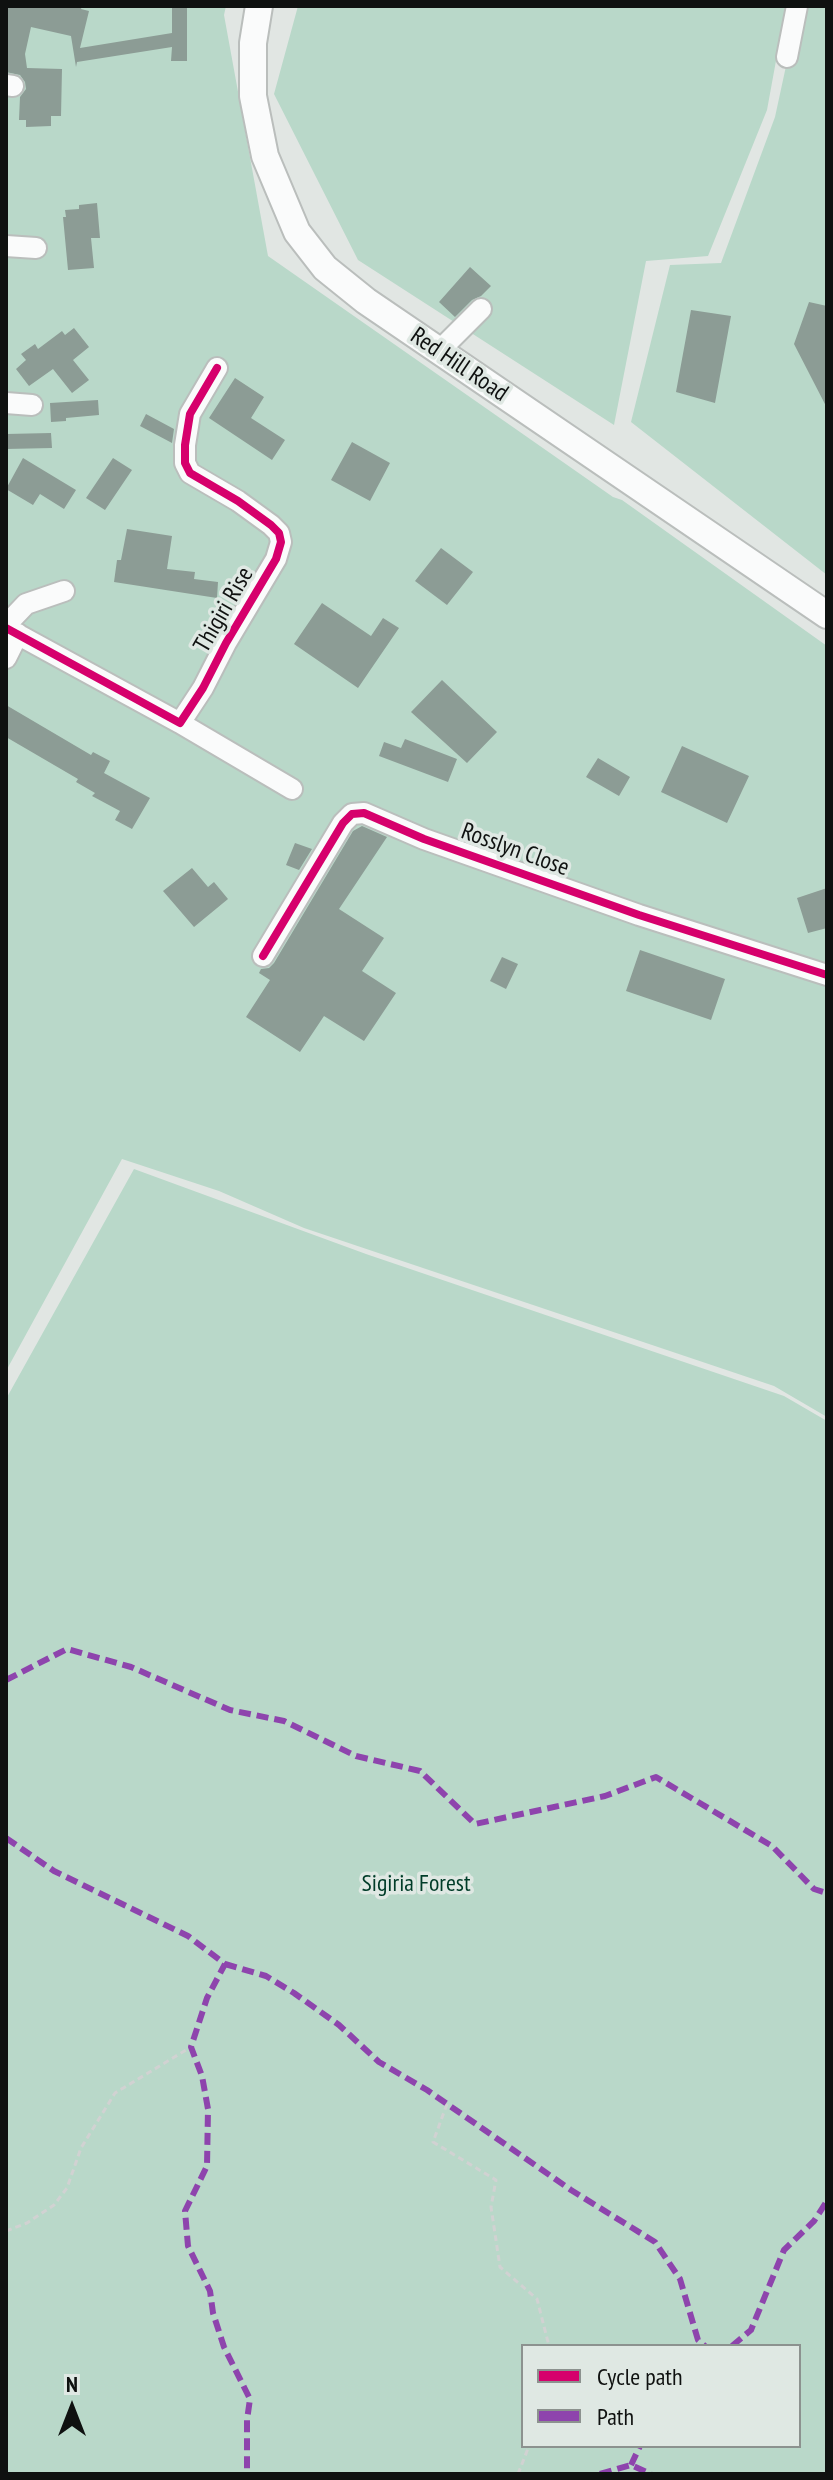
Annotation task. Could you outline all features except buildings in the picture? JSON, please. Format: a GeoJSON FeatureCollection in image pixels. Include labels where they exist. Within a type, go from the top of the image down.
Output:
{"type":"FeatureCollection","features":[{"type":"Feature","properties":{"kind":"main road","name":"Red Hill Road"},"geometry":{"type":"LineString","coordinates":[[259,6],[253,43],[253,96],[265,156],[297,232],[325,268],[366,301],[827,615]]}},
{"type":"Feature","properties":{"kind":"street"},"geometry":{"type":"LineString","coordinates":[[787,57],[797,6]]}},
{"type":"Feature","properties":{"kind":"street"},"geometry":{"type":"LineString","coordinates":[[6,246],[36,248]]}},
{"type":"Feature","properties":{"kind":"street"},"geometry":{"type":"LineString","coordinates":[[439,351],[481,309]]}},
{"type":"Feature","properties":{"kind":"street","name":"Thigiri Rise"},"geometry":{"type":"LineString","coordinates":[[180,723],[276,559],[281,542],[279,533],[271,525],[190,473],[185,463],[190,414],[217,368]]}},
{"type":"Feature","properties":{"kind":"street"},"geometry":{"type":"LineString","coordinates":[[6,403],[32,405]]}},
{"type":"Feature","properties":{"kind":"street"},"geometry":{"type":"LineString","coordinates":[[6,658],[10,629],[26,604],[64,591]]}},
{"type":"Feature","properties":{"kind":"street"},"geometry":{"type":"LineString","coordinates":[[10,629],[292,789]]}},
{"type":"Feature","properties":{"kind":"street","name":"Rosslyn Close"},"geometry":{"type":"LineString","coordinates":[[263,956],[343,823],[352,814],[364,813],[424,839],[639,915],[827,975]]}},
{"type":"Feature","properties":{"kind":"path"},"geometry":{"type":"LineString","coordinates":[[6,2231],[27,2223],[54,2205],[67,2188],[81,2148],[115,2093],[191,2047]]}},
{"type":"Feature","properties":{"kind":"path"},"geometry":{"type":"LineString","coordinates":[[447,2104],[433,2142],[496,2180],[491,2207],[500,2267],[537,2299],[548,2344]]}},
{"type":"Feature","properties":{"kind":"path"},"geometry":{"type":"LineString","coordinates":[[518,2474],[528,2448]]}},
{"type":"Feature","properties":{"kind":"green space"},"geometry":{"type":"Polygon","coordinates":[[[6,6],[226,6],[224,15],[268,256],[613,497],[622,500],[827,646],[827,1417],[774,1386],[304,1228],[219,1191],[122,1159],[6,1371],[6,6]]]}},
{"type":"Feature","properties":{"kind":"green space"},"geometry":{"type":"Polygon","coordinates":[[[298,6],[786,6],[767,110],[708,256],[646,261],[614,425],[358,260],[274,94],[298,6]]]}},
{"type":"Feature","properties":{"kind":"green space"},"geometry":{"type":"Polygon","coordinates":[[[799,6],[827,6],[827,575],[631,422],[670,265],[721,263],[775,117],[799,6]]]}},
{"type":"Feature","properties":{"kind":"green space","name":"Sigiria Forest"},"geometry":{"type":"Polygon","coordinates":[[[134,1169],[366,1254],[784,1396],[827,1421],[827,2474],[6,2474],[6,1399],[134,1169]]]}},
{"type":"Feature","properties":{"kind":"marked path"},"geometry":{"type":"LineString","coordinates":[[6,1680],[67,1649],[131,1667],[230,1710],[284,1721],[356,1756],[420,1771],[475,1824],[605,1796],[656,1777],[772,1846],[814,1889],[827,1893]]}},
{"type":"Feature","properties":{"kind":"marked path"},"geometry":{"type":"LineString","coordinates":[[6,1838],[54,1871],[188,1936],[225,1964],[207,1998],[191,2047],[202,2076],[208,2109],[207,2166],[185,2211],[188,2246],[210,2291],[213,2313],[224,2347],[250,2399],[247,2474]]}},
{"type":"Feature","properties":{"kind":"marked path"},"geometry":{"type":"LineString","coordinates":[[225,1964],[266,1976],[294,1993],[339,2025],[379,2062],[427,2090],[571,2190],[655,2242],[680,2279],[698,2340],[703,2344]]}},
{"type":"Feature","properties":{"kind":"marked path"},"geometry":{"type":"LineString","coordinates":[[734,2344],[751,2330],[784,2250],[814,2221],[827,2201]]}},
{"type":"Feature","properties":{"kind":"marked path"},"geometry":{"type":"LineString","coordinates":[[631,2465],[639,2448]]}},
{"type":"Feature","properties":{"kind":"marked path"},"geometry":{"type":"LineString","coordinates":[[600,2474],[631,2465],[651,2474]]}},
{"type":"Feature","properties":{"kind":"cycle path"},"geometry":{"type":"LineString","coordinates":[[6,628],[180,723],[276,559],[281,542],[279,533],[271,525],[190,473],[185,463],[190,414],[217,368]]}},
{"type":"Feature","properties":{"kind":"cycle path"},"geometry":{"type":"LineString","coordinates":[[263,956],[343,823],[352,814],[364,813],[424,839],[639,915],[827,975]]}}]}
